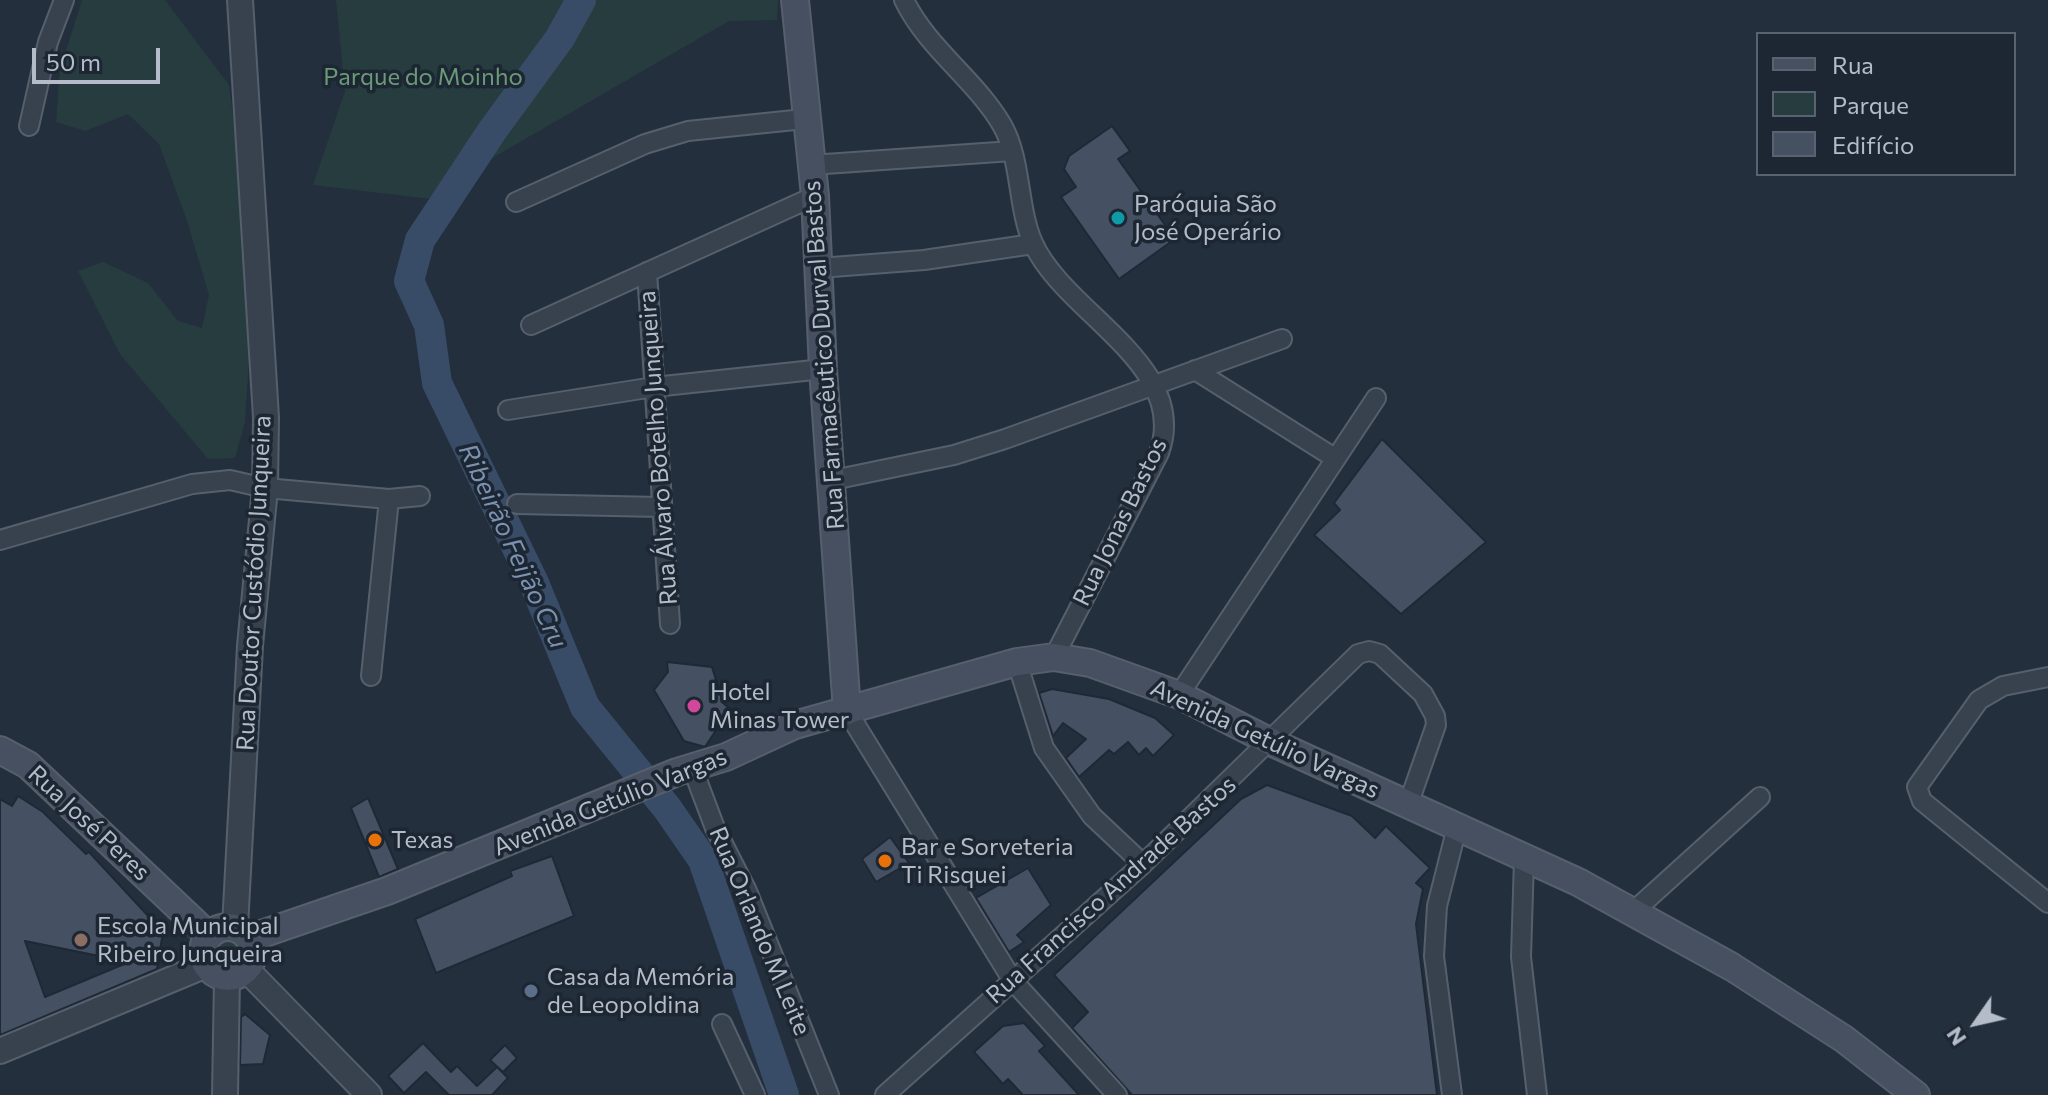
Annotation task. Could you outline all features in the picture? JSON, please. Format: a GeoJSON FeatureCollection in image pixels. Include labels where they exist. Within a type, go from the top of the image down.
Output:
{"type":"FeatureCollection","features":[{"type":"Feature","properties":{"kind":"main road","name":"Rua Farmacêutico Durval Bastos"},"geometry":{"type":"LineString","coordinates":[[795,0],[804,119],[815,196],[823,369],[847,711]]}},
{"type":"Feature","properties":{"kind":"main road","name":"Avenida Getúlio Vargas"},"geometry":{"type":"LineString","coordinates":[[242,933],[387,891],[684,770],[726,757],[795,725],[1017,662],[1054,657],[1090,663],[1179,695],[1271,742],[1578,882],[1732,967],[1820,1023],[1916,1095]]}},
{"type":"Feature","properties":{"kind":"main road","name":"Rua José Peres"},"geometry":{"type":"LineString","coordinates":[[0,750],[39,774],[209,936]]}},
{"type":"Feature","properties":{"kind":"main road"},"geometry":{"type":"LineString","coordinates":[[221,928],[242,933],[254,954],[227,971],[203,953],[209,936],[221,928]]}},
{"type":"Feature","properties":{"kind":"street"},"geometry":{"type":"LineString","coordinates":[[29,126],[48,42],[64,0]]}},
{"type":"Feature","properties":{"kind":"street","name":"Rua Doutor Custódio Junqueira"},"geometry":{"type":"LineString","coordinates":[[240,0],[259,276],[265,488],[250,646],[242,933]]}},
{"type":"Feature","properties":{"kind":"street"},"geometry":{"type":"LineString","coordinates":[[904,0],[924,34],[989,105],[1004,129],[1033,244],[1054,273],[1154,383]]}},
{"type":"Feature","properties":{"kind":"street"},"geometry":{"type":"LineString","coordinates":[[516,202],[645,144],[688,131],[804,119]]}},
{"type":"Feature","properties":{"kind":"street"},"geometry":{"type":"LineString","coordinates":[[811,165],[1012,151]]}},
{"type":"Feature","properties":{"kind":"street"},"geometry":{"type":"LineString","coordinates":[[531,325],[815,196]]}},
{"type":"Feature","properties":{"kind":"street"},"geometry":{"type":"LineString","coordinates":[[819,268],[924,260],[1033,244]]}},
{"type":"Feature","properties":{"kind":"street","name":"Rua Álvaro Botelho Junqueira"},"geometry":{"type":"LineString","coordinates":[[647,272],[670,624]]}},
{"type":"Feature","properties":{"kind":"street"},"geometry":{"type":"LineString","coordinates":[[833,480],[940,458],[1005,439],[1282,339]]}},
{"type":"Feature","properties":{"kind":"street"},"geometry":{"type":"LineString","coordinates":[[508,410],[654,387],[823,369]]}},
{"type":"Feature","properties":{"kind":"street"},"geometry":{"type":"LineString","coordinates":[[1195,370],[1333,457]]}},
{"type":"Feature","properties":{"kind":"street","name":"Rua Jonas Bastos"},"geometry":{"type":"LineString","coordinates":[[1054,657],[1159,453],[1165,435],[1165,411],[1154,383]]}},
{"type":"Feature","properties":{"kind":"street"},"geometry":{"type":"LineString","coordinates":[[1179,695],[1333,457],[1376,398]]}},
{"type":"Feature","properties":{"kind":"street"},"geometry":{"type":"LineString","coordinates":[[0,540],[192,484],[230,480],[265,488],[389,499],[420,496]]}},
{"type":"Feature","properties":{"kind":"street"},"geometry":{"type":"LineString","coordinates":[[371,676],[389,499]]}},
{"type":"Feature","properties":{"kind":"street"},"geometry":{"type":"LineString","coordinates":[[517,504],[660,507]]}},
{"type":"Feature","properties":{"kind":"street","name":"Rua Francisco Andrade Bastos"},"geometry":{"type":"LineString","coordinates":[[885,1095],[1143,864],[1271,742],[1349,660],[1369,651],[1380,654],[1423,694],[1435,716],[1436,725],[1408,805]]}},
{"type":"Feature","properties":{"kind":"street"},"geometry":{"type":"LineString","coordinates":[[1017,662],[1044,748],[1092,816],[1143,864]]}},
{"type":"Feature","properties":{"kind":"street"},"geometry":{"type":"LineString","coordinates":[[2048,677],[2003,686],[1979,700],[1917,787],[1917,793],[1922,801],[2048,903]]}},
{"type":"Feature","properties":{"kind":"street"},"geometry":{"type":"LineString","coordinates":[[847,711],[1013,981],[1117,1095]]}},
{"type":"Feature","properties":{"kind":"street","name":"Rua Orlando M Leite"},"geometry":{"type":"LineString","coordinates":[[684,770],[747,891],[829,1095]]}},
{"type":"Feature","properties":{"kind":"street"},"geometry":{"type":"LineString","coordinates":[[1634,911],[1760,797]]}},
{"type":"Feature","properties":{"kind":"street"},"geometry":{"type":"LineString","coordinates":[[1452,1095],[1434,956],[1437,906],[1457,827]]}},
{"type":"Feature","properties":{"kind":"street"},"geometry":{"type":"LineString","coordinates":[[1524,859],[1521,957],[1537,1095]]}},
{"type":"Feature","properties":{"kind":"street"},"geometry":{"type":"LineString","coordinates":[[0,1051],[227,971]]}},
{"type":"Feature","properties":{"kind":"street"},"geometry":{"type":"LineString","coordinates":[[225,1095],[227,971]]}},
{"type":"Feature","properties":{"kind":"street"},"geometry":{"type":"LineString","coordinates":[[227,971],[369,1095]]}},
{"type":"Feature","properties":{"kind":"street"},"geometry":{"type":"LineString","coordinates":[[722,1024],[755,1095]]}},
{"type":"Feature","properties":{"kind":"green space"},"geometry":{"type":"Polygon","coordinates":[[[82,0],[165,0],[229,85],[239,160],[249,358],[245,422],[235,458],[208,459],[120,354],[78,271],[103,262],[148,283],[178,321],[202,328],[209,295],[159,144],[128,114],[85,131],[56,122],[60,70],[82,0]]]}},
{"type":"Feature","properties":{"kind":"green space","name":"Parque do Moinho"},"geometry":{"type":"Polygon","coordinates":[[[336,0],[778,0],[777,20],[729,21],[444,186],[431,199],[313,185],[345,91],[336,0]]]}},
{"type":"Feature","properties":{"kind":"green space"},"geometry":{"type":"Polygon","coordinates":[[[226,940],[234,940],[241,951],[234,962],[226,962],[219,955],[219,947],[226,940]]]}},
{"type":"Feature","properties":{"kind":"building","name":"Paróquia São José Operário"},"geometry":{"type":"Polygon","coordinates":[[[1112,126],[1130,151],[1118,159],[1175,239],[1119,279],[1061,197],[1076,187],[1064,169],[1069,156],[1112,126]]]}},
{"type":"Feature","properties":{"kind":"building"},"geometry":{"type":"Polygon","coordinates":[[[1382,439],[1486,542],[1401,614],[1314,535],[1340,510],[1334,503],[1382,439]]]}},
{"type":"Feature","properties":{"kind":"building","name":"Hotel Minas Tower"},"geometry":{"type":"Polygon","coordinates":[[[667,662],[712,667],[723,703],[730,709],[705,747],[684,741],[654,690],[668,672],[667,662]]]}},
{"type":"Feature","properties":{"kind":"building"},"geometry":{"type":"Polygon","coordinates":[[[1052,689],[1109,699],[1155,718],[1174,735],[1153,756],[1146,748],[1139,755],[1128,742],[1114,754],[1109,750],[1079,777],[1066,758],[1086,739],[1063,723],[1053,736],[1039,693],[1052,689]]]}},
{"type":"Feature","properties":{"kind":"building"},"geometry":{"type":"Polygon","coordinates":[[[1267,785],[1352,816],[1375,838],[1386,826],[1430,868],[1416,883],[1423,889],[1416,924],[1437,1095],[1132,1095],[1072,1028],[1088,1012],[1054,975],[1241,799],[1267,785]]]}},
{"type":"Feature","properties":{"kind":"building","name":"Escola Municipal Ribeiro Junqueira"},"geometry":{"type":"Polygon","coordinates":[[[18,796],[43,812],[86,854],[89,852],[163,932],[157,969],[0,1035],[0,799],[12,806],[18,796]],[[25,941],[45,997],[129,962],[25,941]]]}},
{"type":"Feature","properties":{"kind":"building","name":"Texas"},"geometry":{"type":"Polygon","coordinates":[[[368,798],[398,869],[379,877],[351,808],[368,798]]]}},
{"type":"Feature","properties":{"kind":"building","name":"Bar e Sorveteria Ti Risquei"},"geometry":{"type":"Polygon","coordinates":[[[890,837],[909,863],[876,882],[862,859],[890,837]]]}},
{"type":"Feature","properties":{"kind":"building"},"geometry":{"type":"Polygon","coordinates":[[[552,856],[574,916],[436,973],[415,919],[512,876],[510,871],[552,856]]]}},
{"type":"Feature","properties":{"kind":"building"},"geometry":{"type":"Polygon","coordinates":[[[1028,868],[1051,905],[1017,935],[1024,942],[1009,952],[976,898],[1028,868]]]}},
{"type":"Feature","properties":{"kind":"building"},"geometry":{"type":"Polygon","coordinates":[[[245,1014],[270,1035],[263,1064],[240,1065],[241,1017],[245,1014]]]}},
{"type":"Feature","properties":{"kind":"building"},"geometry":{"type":"Polygon","coordinates":[[[1024,1023],[1045,1046],[1039,1051],[1079,1095],[1023,1095],[1008,1079],[1003,1084],[974,1052],[1003,1026],[1024,1023]]]}},
{"type":"Feature","properties":{"kind":"building"},"geometry":{"type":"Polygon","coordinates":[[[423,1043],[451,1072],[457,1066],[477,1086],[497,1067],[508,1078],[492,1095],[449,1095],[426,1072],[404,1093],[388,1076],[423,1043]]]}},
{"type":"Feature","properties":{"kind":"building"},"geometry":{"type":"Polygon","coordinates":[[[505,1045],[517,1058],[503,1072],[490,1060],[505,1045]]]}},
{"type":"Feature","properties":{"kind":"waterway","name":"Ribeirão Feijão Cru"},"geometry":{"type":"LineString","coordinates":[[581,0],[560,38],[492,131],[420,240],[409,281],[429,325],[437,383],[534,583],[585,707],[667,808],[703,860],[784,1095]]}},
{"type":"Feature","properties":{"kind":"place","name":"Paróquia São José Operário"},"geometry":{"type":"Point","coordinates":[1118,218]}},
{"type":"Feature","properties":{"kind":"place","name":"Hotel Minas Tower"},"geometry":{"type":"Point","coordinates":[694,706]}},
{"type":"Feature","properties":{"kind":"place","name":"Texas"},"geometry":{"type":"Point","coordinates":[375,840]}},
{"type":"Feature","properties":{"kind":"place","name":"Bar e Sorveteria Ti Risquei"},"geometry":{"type":"Point","coordinates":[885,861]}},
{"type":"Feature","properties":{"kind":"place","name":"Escola Municipal Ribeiro Junqueira"},"geometry":{"type":"Point","coordinates":[81,940]}},
{"type":"Feature","properties":{"kind":"place","name":"Casa da Memória de Leopoldina"},"geometry":{"type":"Point","coordinates":[531,991]}}]}
